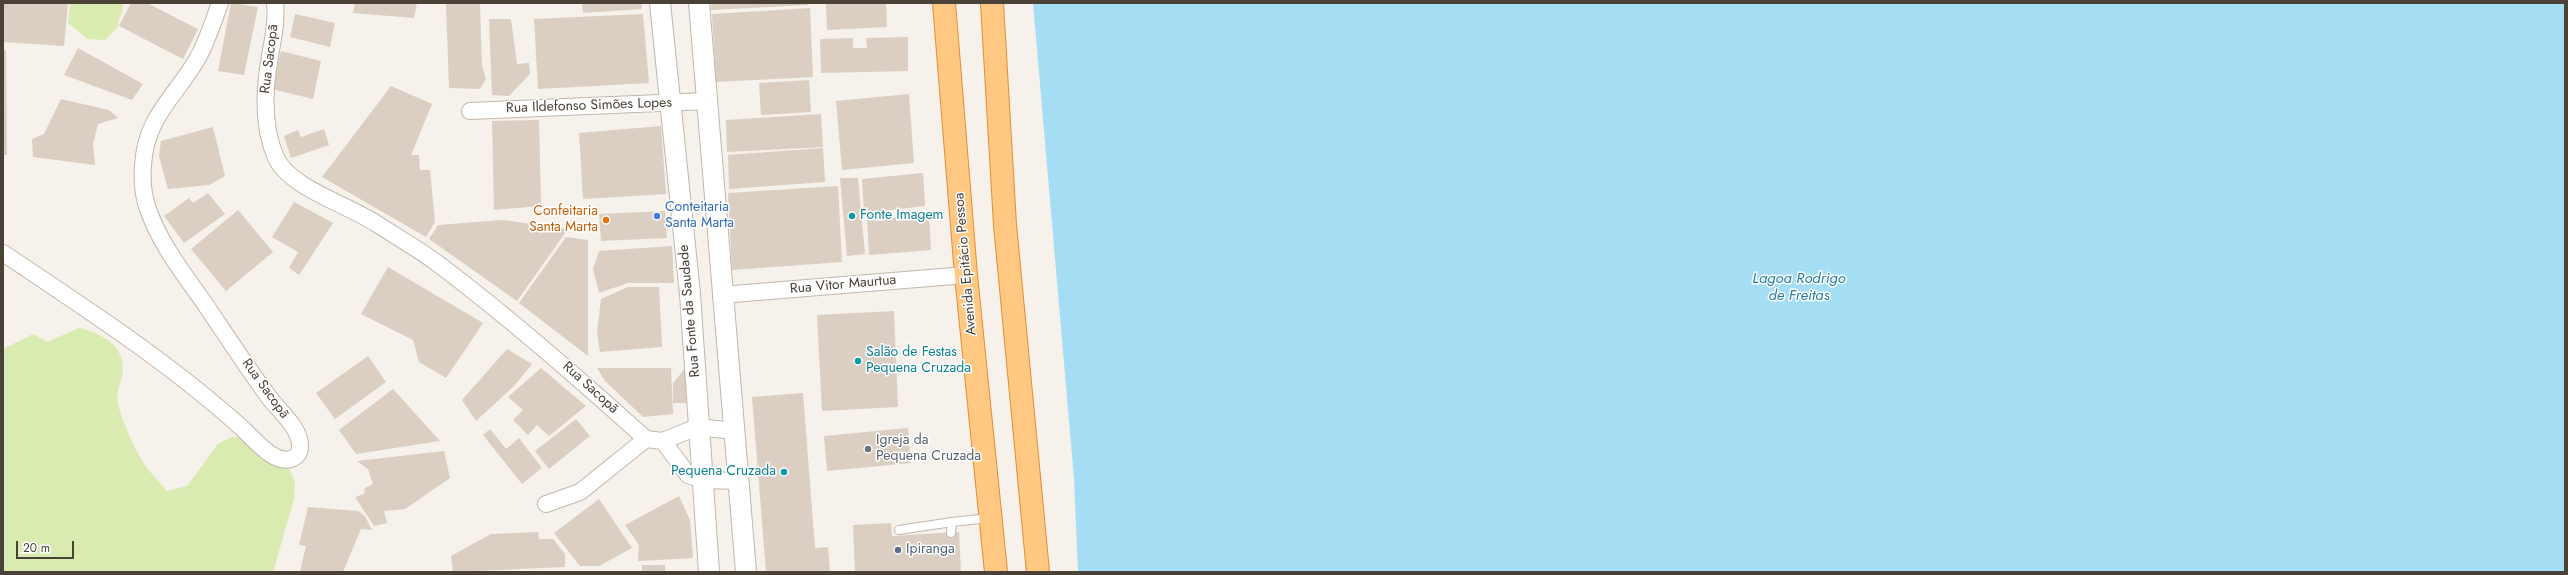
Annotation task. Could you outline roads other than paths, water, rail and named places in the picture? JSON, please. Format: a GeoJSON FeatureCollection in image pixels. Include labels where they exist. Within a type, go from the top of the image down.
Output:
{"type":"FeatureCollection","features":[{"type":"Feature","properties":{"kind":"highway","name":"Avenida Epitácio Pessoa"},"geometry":{"type":"LineString","coordinates":[[944,3],[966,275],[992,518],[996,572]]}},
{"type":"Feature","properties":{"kind":"highway"},"geometry":{"type":"LineString","coordinates":[[992,3],[1005,225],[1038,572]]}},
{"type":"Feature","properties":{"kind":"street","name":"Rua Sacopã"},"geometry":{"type":"LineString","coordinates":[[3,253],[134,341],[221,409],[277,458],[289,460],[296,457],[300,451],[300,443],[289,422],[269,397],[174,260],[152,219],[143,185],[143,164],[147,140],[160,109],[203,49],[220,3]]}},
{"type":"Feature","properties":{"kind":"street","name":"Rua Sacopã"},"geometry":{"type":"LineString","coordinates":[[274,3],[275,24],[267,69],[265,112],[270,140],[281,169],[300,182],[373,221],[436,262],[556,357],[646,439]]}},
{"type":"Feature","properties":{"kind":"street","name":"Rua Fonte da Saudade"},"geometry":{"type":"LineString","coordinates":[[660,3],[690,294],[697,427],[704,480],[709,572]]}},
{"type":"Feature","properties":{"kind":"street"},"geometry":{"type":"LineString","coordinates":[[699,3],[721,295],[739,481],[746,572]]}},
{"type":"Feature","properties":{"kind":"street","name":"Rua Ildefonso Simões Lopes"},"geometry":{"type":"LineString","coordinates":[[470,111],[671,104],[707,101]]}},
{"type":"Feature","properties":{"kind":"street","name":"Rua Vitor Maurtua"},"geometry":{"type":"LineString","coordinates":[[721,295],[966,275]]}},
{"type":"Feature","properties":{"kind":"street"},"geometry":{"type":"LineString","coordinates":[[546,504],[580,492],[646,439],[663,441],[697,427],[734,431]]}},
{"type":"Feature","properties":{"kind":"street"},"geometry":{"type":"LineString","coordinates":[[663,441],[688,475],[704,480],[739,481]]}},
{"type":"Feature","properties":{"kind":"lane"},"geometry":{"type":"LineString","coordinates":[[899,530],[992,518]]}},
{"type":"Feature","properties":{"kind":"lane"},"geometry":{"type":"LineString","coordinates":[[951,533],[952,522]]}},
{"type":"Feature","properties":{"kind":"water","name":"Lagoa Rodrigo de Freitas"},"geometry":{"type":"Polygon","coordinates":[[[1033,3],[2565,3],[2565,572],[1078,572],[1074,479],[1033,3]]]}},
{"type":"Feature","properties":{"kind":"place","name":"Conteitaria Santa Marta"},"geometry":{"type":"Point","coordinates":[657,216]}},
{"type":"Feature","properties":{"kind":"place","name":"Fonte Imagem"},"geometry":{"type":"Point","coordinates":[852,216]}},
{"type":"Feature","properties":{"kind":"place","name":"Confeitaria Santa Marta"},"geometry":{"type":"Point","coordinates":[606,220]}},
{"type":"Feature","properties":{"kind":"place","name":"Salão de Festas Pequena Cruzada"},"geometry":{"type":"Point","coordinates":[858,361]}},
{"type":"Feature","properties":{"kind":"place","name":"Igreja da Pequena Cruzada"},"geometry":{"type":"Point","coordinates":[868,449]}},
{"type":"Feature","properties":{"kind":"place","name":"Pequena Cruzada"},"geometry":{"type":"Point","coordinates":[784,472]}},
{"type":"Feature","properties":{"kind":"place","name":"Ipiranga"},"geometry":{"type":"Point","coordinates":[898,550]}}]}
